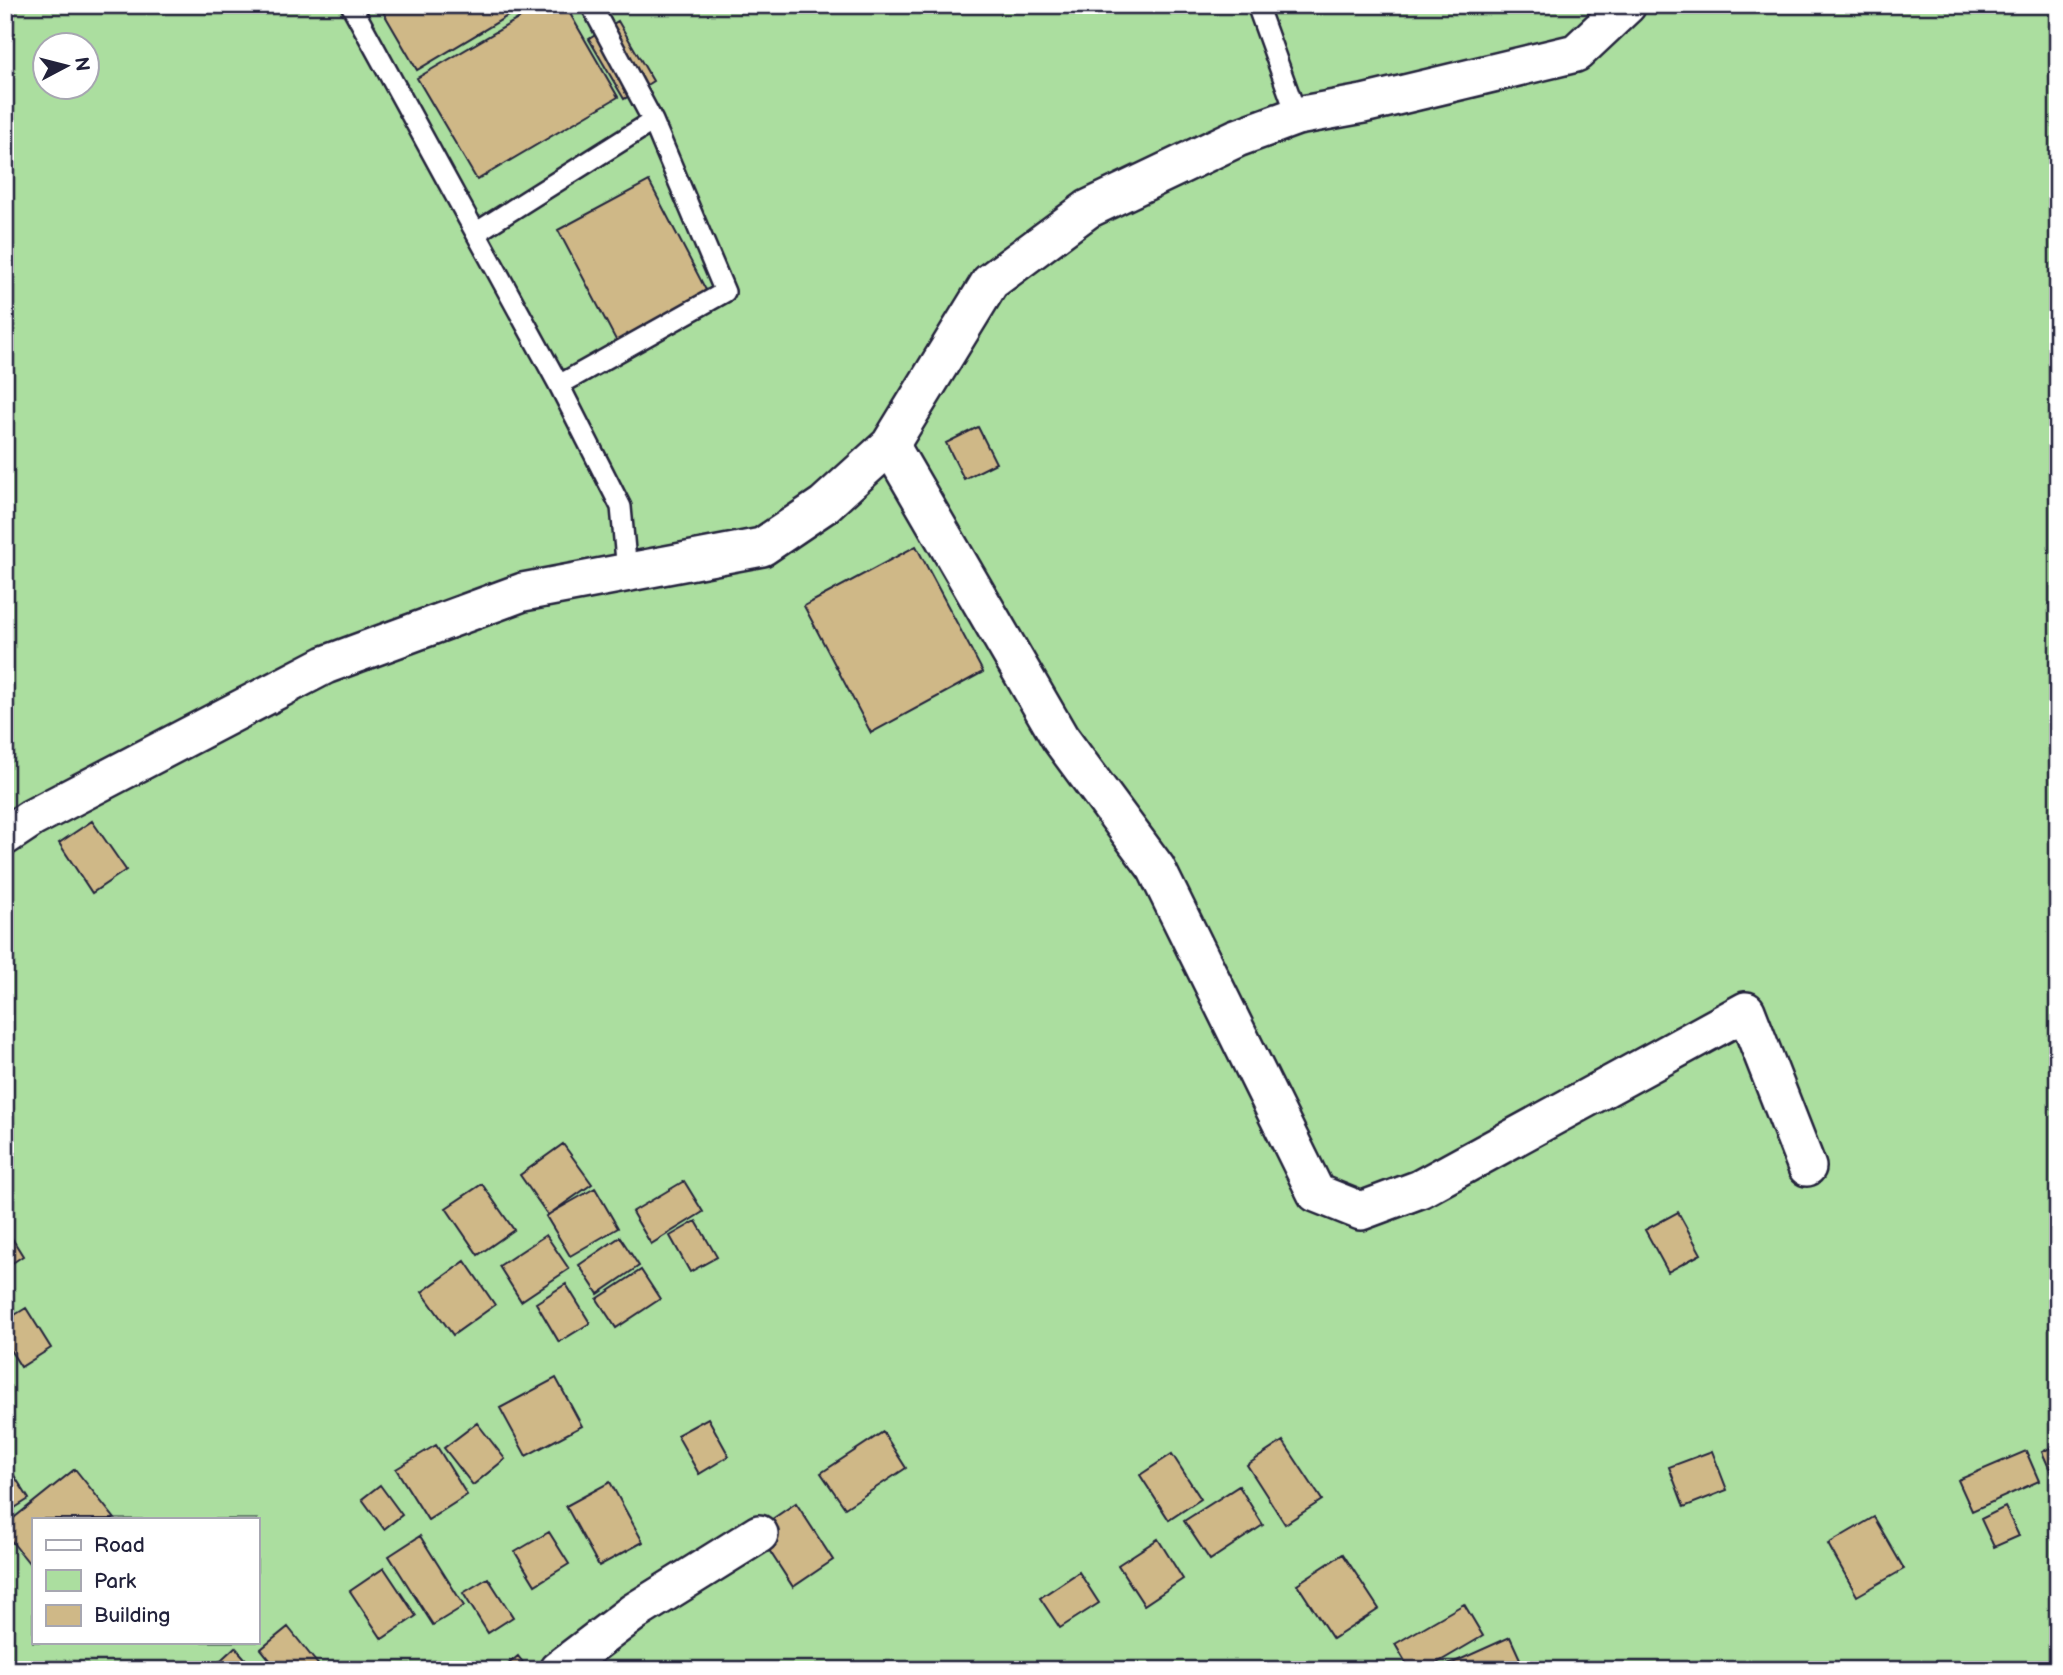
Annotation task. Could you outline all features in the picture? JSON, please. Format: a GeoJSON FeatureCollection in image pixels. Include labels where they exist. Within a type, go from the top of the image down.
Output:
{"type":"FeatureCollection","features":[{"type":"Feature","properties":{"kind":"street"},"geometry":{"type":"LineString","coordinates":[[5,836],[44,812],[325,665],[523,592],[762,547],[824,505],[890,445],[989,282],[1088,209],[1237,138],[1297,116],[1363,104],[1576,53],[1627,5]]}},
{"type":"Feature","properties":{"kind":"street"},"geometry":{"type":"LineString","coordinates":[[890,445],[1060,738],[1156,868],[1316,1193],[1361,1211],[1420,1189],[1746,1011],[1807,1167]]}},
{"type":"Feature","properties":{"kind":"street"},"geometry":{"type":"LineString","coordinates":[[558,1670],[634,1612],[759,1534]]}},
{"type":"Feature","properties":{"kind":"lane"},"geometry":{"type":"LineString","coordinates":[[351,5],[477,232],[621,507],[627,572]]}},
{"type":"Feature","properties":{"kind":"lane"},"geometry":{"type":"LineString","coordinates":[[559,385],[725,292],[653,121],[591,5]]}},
{"type":"Feature","properties":{"kind":"lane"},"geometry":{"type":"LineString","coordinates":[[1257,5],[1297,116]]}},
{"type":"Feature","properties":{"kind":"lane"},"geometry":{"type":"LineString","coordinates":[[477,232],[653,121]]}},
{"type":"Feature","properties":{"kind":"green space"},"geometry":{"type":"Polygon","coordinates":[[[5,5],[2058,5],[2058,1670],[5,1670],[5,5]]]}},
{"type":"Feature","properties":{"kind":"building"},"geometry":{"type":"Polygon","coordinates":[[[379,5],[526,5],[417,70],[379,5]]]}},
{"type":"Feature","properties":{"kind":"building"},"geometry":{"type":"Polygon","coordinates":[[[542,5],[565,5],[618,97],[477,180],[417,78],[542,5]]]}},
{"type":"Feature","properties":{"kind":"building"},"geometry":{"type":"Polygon","coordinates":[[[618,21],[653,81],[624,99],[589,39],[618,21]]]}},
{"type":"Feature","properties":{"kind":"building"},"geometry":{"type":"Polygon","coordinates":[[[649,181],[708,294],[617,342],[558,230],[649,181]]]}},
{"type":"Feature","properties":{"kind":"building"},"geometry":{"type":"Polygon","coordinates":[[[978,427],[996,463],[964,479],[946,443],[978,427]]]}},
{"type":"Feature","properties":{"kind":"building"},"geometry":{"type":"Polygon","coordinates":[[[916,546],[983,672],[871,733],[804,606],[916,546]]]}},
{"type":"Feature","properties":{"kind":"building"},"geometry":{"type":"Polygon","coordinates":[[[92,821],[126,870],[92,893],[59,843],[92,821]]]}},
{"type":"Feature","properties":{"kind":"building"},"geometry":{"type":"Polygon","coordinates":[[[563,1144],[592,1184],[548,1215],[520,1175],[563,1144]]]}},
{"type":"Feature","properties":{"kind":"building"},"geometry":{"type":"Polygon","coordinates":[[[684,1181],[703,1212],[651,1244],[632,1212],[684,1181]]]}},
{"type":"Feature","properties":{"kind":"building"},"geometry":{"type":"Polygon","coordinates":[[[482,1184],[514,1230],[478,1255],[446,1208],[482,1184]]]}},
{"type":"Feature","properties":{"kind":"building"},"geometry":{"type":"Polygon","coordinates":[[[595,1188],[618,1228],[570,1256],[546,1216],[595,1188]]]}},
{"type":"Feature","properties":{"kind":"building"},"geometry":{"type":"Polygon","coordinates":[[[1678,1212],[1701,1254],[1668,1272],[1645,1230],[1678,1212]]]}},
{"type":"Feature","properties":{"kind":"building"},"geometry":{"type":"Polygon","coordinates":[[[696,1221],[717,1257],[690,1272],[670,1236],[696,1221]]]}},
{"type":"Feature","properties":{"kind":"building"},"geometry":{"type":"Polygon","coordinates":[[[5,1227],[23,1256],[5,1268],[5,1227]]]}},
{"type":"Feature","properties":{"kind":"building"},"geometry":{"type":"Polygon","coordinates":[[[546,1235],[569,1269],[521,1301],[499,1266],[546,1235]]]}},
{"type":"Feature","properties":{"kind":"building"},"geometry":{"type":"Polygon","coordinates":[[[620,1237],[639,1266],[598,1294],[579,1265],[620,1237]]]}},
{"type":"Feature","properties":{"kind":"building"},"geometry":{"type":"Polygon","coordinates":[[[465,1261],[495,1305],[453,1335],[422,1292],[465,1261]]]}},
{"type":"Feature","properties":{"kind":"building"},"geometry":{"type":"Polygon","coordinates":[[[641,1270],[660,1299],[616,1328],[597,1299],[641,1270]]]}},
{"type":"Feature","properties":{"kind":"building"},"geometry":{"type":"Polygon","coordinates":[[[566,1284],[590,1323],[559,1342],[536,1303],[566,1284]]]}},
{"type":"Feature","properties":{"kind":"building"},"geometry":{"type":"Polygon","coordinates":[[[26,1308],[51,1348],[21,1367],[5,1342],[5,1321],[26,1308]]]}},
{"type":"Feature","properties":{"kind":"building"},"geometry":{"type":"Polygon","coordinates":[[[556,1378],[582,1426],[526,1456],[500,1408],[556,1378]]]}},
{"type":"Feature","properties":{"kind":"building"},"geometry":{"type":"Polygon","coordinates":[[[708,1418],[729,1456],[699,1474],[677,1435],[708,1418]]]}},
{"type":"Feature","properties":{"kind":"building"},"geometry":{"type":"Polygon","coordinates":[[[477,1423],[505,1459],[473,1485],[444,1448],[477,1423]]]}},
{"type":"Feature","properties":{"kind":"building"},"geometry":{"type":"Polygon","coordinates":[[[883,1432],[906,1468],[845,1508],[821,1473],[883,1432]]]}},
{"type":"Feature","properties":{"kind":"building"},"geometry":{"type":"Polygon","coordinates":[[[1283,1441],[1322,1500],[1285,1524],[1247,1465],[1283,1441]]]}},
{"type":"Feature","properties":{"kind":"building"},"geometry":{"type":"Polygon","coordinates":[[[2058,1444],[2058,1486],[2057,1486],[2042,1452],[2058,1444]]]}},
{"type":"Feature","properties":{"kind":"building"},"geometry":{"type":"Polygon","coordinates":[[[436,1445],[467,1495],[428,1520],[396,1469],[436,1445]]]}},
{"type":"Feature","properties":{"kind":"building"},"geometry":{"type":"Polygon","coordinates":[[[1712,1451],[1727,1490],[1684,1507],[1669,1467],[1712,1451]]]}},
{"type":"Feature","properties":{"kind":"building"},"geometry":{"type":"Polygon","coordinates":[[[2026,1451],[2039,1481],[1972,1511],[1958,1480],[2026,1451]]]}},
{"type":"Feature","properties":{"kind":"building"},"geometry":{"type":"Polygon","coordinates":[[[1172,1454],[1201,1499],[1169,1520],[1140,1475],[1172,1454]]]}},
{"type":"Feature","properties":{"kind":"building"},"geometry":{"type":"Polygon","coordinates":[[[8,1466],[29,1499],[5,1514],[5,1468],[8,1466]]]}},
{"type":"Feature","properties":{"kind":"building"},"geometry":{"type":"Polygon","coordinates":[[[75,1469],[114,1518],[32,1518],[32,1567],[5,1533],[5,1525],[75,1469]]]}},
{"type":"Feature","properties":{"kind":"building"},"geometry":{"type":"Polygon","coordinates":[[[610,1482],[643,1542],[599,1566],[566,1506],[610,1482]]]}},
{"type":"Feature","properties":{"kind":"building"},"geometry":{"type":"Polygon","coordinates":[[[380,1485],[402,1515],[384,1529],[362,1499],[380,1485]]]}},
{"type":"Feature","properties":{"kind":"building"},"geometry":{"type":"Polygon","coordinates":[[[1239,1486],[1263,1525],[1210,1560],[1184,1521],[1239,1486]]]}},
{"type":"Feature","properties":{"kind":"building"},"geometry":{"type":"Polygon","coordinates":[[[796,1503],[833,1560],[793,1587],[756,1530],[796,1503]]]}},
{"type":"Feature","properties":{"kind":"building"},"geometry":{"type":"Polygon","coordinates":[[[2005,1507],[2019,1536],[1994,1547],[1981,1519],[2005,1507]]]}},
{"type":"Feature","properties":{"kind":"building"},"geometry":{"type":"Polygon","coordinates":[[[1874,1517],[1904,1569],[1857,1596],[1828,1544],[1874,1517]]]}},
{"type":"Feature","properties":{"kind":"building"},"geometry":{"type":"Polygon","coordinates":[[[549,1532],[569,1564],[535,1585],[515,1552],[549,1532]]]}},
{"type":"Feature","properties":{"kind":"building"},"geometry":{"type":"Polygon","coordinates":[[[420,1536],[464,1606],[433,1625],[389,1556],[420,1536]]]}},
{"type":"Feature","properties":{"kind":"building"},"geometry":{"type":"Polygon","coordinates":[[[1158,1539],[1183,1579],[1144,1605],[1118,1565],[1158,1539]]]}},
{"type":"Feature","properties":{"kind":"building"},"geometry":{"type":"Polygon","coordinates":[[[1343,1554],[1379,1609],[1333,1639],[1297,1584],[1343,1554]]]}},
{"type":"Feature","properties":{"kind":"building"},"geometry":{"type":"Polygon","coordinates":[[[384,1568],[416,1616],[382,1639],[350,1591],[384,1568]]]}},
{"type":"Feature","properties":{"kind":"building"},"geometry":{"type":"Polygon","coordinates":[[[1079,1572],[1099,1603],[1060,1628],[1040,1598],[1079,1572]]]}},
{"type":"Feature","properties":{"kind":"building"},"geometry":{"type":"Polygon","coordinates":[[[488,1578],[513,1617],[488,1633],[463,1593],[488,1578]]]}},
{"type":"Feature","properties":{"kind":"building"},"geometry":{"type":"Polygon","coordinates":[[[1464,1604],[1483,1636],[1425,1670],[1410,1670],[1395,1644],[1464,1604]]]}},
{"type":"Feature","properties":{"kind":"building"},"geometry":{"type":"Polygon","coordinates":[[[288,1627],[320,1667],[316,1670],[278,1670],[261,1649],[288,1627]]]}},
{"type":"Feature","properties":{"kind":"building"},"geometry":{"type":"Polygon","coordinates":[[[1510,1637],[1525,1670],[1439,1670],[1439,1669],[1510,1637]]]}},
{"type":"Feature","properties":{"kind":"building"},"geometry":{"type":"Polygon","coordinates":[[[235,1647],[255,1670],[210,1670],[235,1647]]]}},
{"type":"Feature","properties":{"kind":"building"},"geometry":{"type":"Polygon","coordinates":[[[518,1656],[529,1670],[501,1670],[518,1656]]]}}]}
